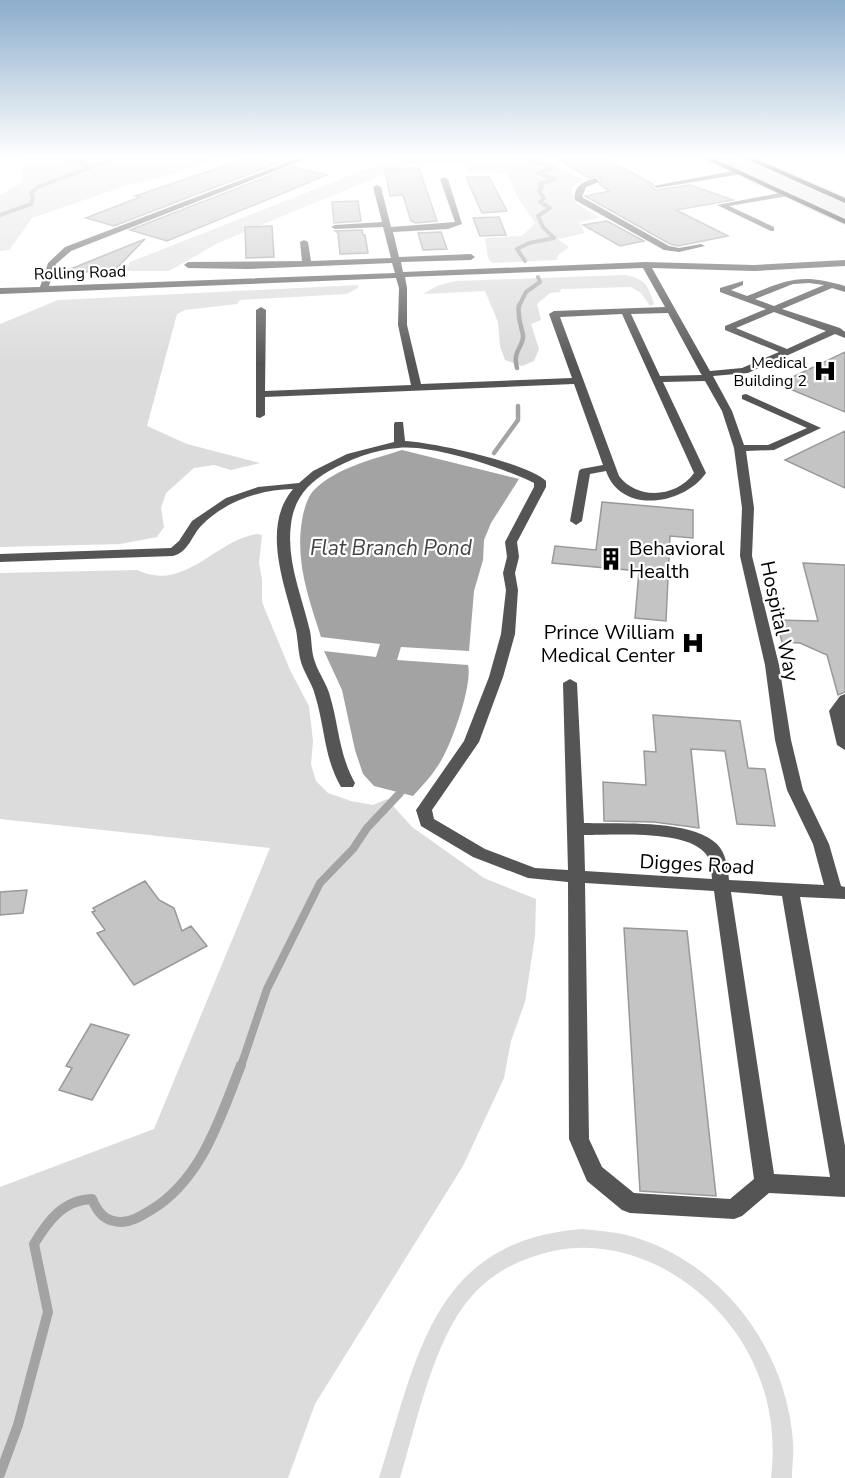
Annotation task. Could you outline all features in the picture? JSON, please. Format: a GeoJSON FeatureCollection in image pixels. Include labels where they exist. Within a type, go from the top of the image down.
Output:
{"type":"FeatureCollection","features":[{"type":"Feature","properties":{"kind":"street"},"geometry":{"type":"LineString","coordinates":[[44,289],[52,263],[68,249],[128,226]]}},
{"type":"Feature","properties":{"kind":"street"},"geometry":{"type":"LineString","coordinates":[[334,227],[451,226]]}},
{"type":"Feature","properties":{"kind":"street"},"geometry":{"type":"LineString","coordinates":[[628,226],[667,248],[679,250],[701,246]]}},
{"type":"Feature","properties":{"kind":"street"},"geometry":{"type":"LineString","coordinates":[[765,226],[771,229]]}},
{"type":"Feature","properties":{"kind":"street"},"geometry":{"type":"LineString","coordinates":[[387,227],[403,288],[400,304],[401,317],[417,388]]}},
{"type":"Feature","properties":{"kind":"street"},"geometry":{"type":"LineString","coordinates":[[304,242],[307,264]]}},
{"type":"Feature","properties":{"kind":"street"},"geometry":{"type":"LineString","coordinates":[[188,265],[307,264],[471,257]]}},
{"type":"Feature","properties":{"kind":"street","name":"Rolling Road"},"geometry":{"type":"LineString","coordinates":[[0,291],[646,265],[761,268],[845,263]]}},
{"type":"Feature","properties":{"kind":"street","name":"Hospital Way"},"geometry":{"type":"LineString","coordinates":[[646,265],[733,424],[740,448],[748,508],[746,556],[772,665],[783,740],[795,790],[821,844],[839,892]]}},
{"type":"Feature","properties":{"kind":"street"},"geometry":{"type":"LineString","coordinates":[[747,299],[792,281],[820,281],[845,289]]}},
{"type":"Feature","properties":{"kind":"street"},"geometry":{"type":"LineString","coordinates":[[787,352],[728,328],[845,281]]}},
{"type":"Feature","properties":{"kind":"street"},"geometry":{"type":"LineString","coordinates":[[740,283],[723,290],[845,335]]}},
{"type":"Feature","properties":{"kind":"street"},"geometry":{"type":"LineString","coordinates":[[260,415],[261,310]]}},
{"type":"Feature","properties":{"kind":"street"},"geometry":{"type":"LineString","coordinates":[[625,312],[700,473],[696,482],[675,494],[641,495],[623,488],[613,476],[554,314],[671,310]]}},
{"type":"Feature","properties":{"kind":"street"},"geometry":{"type":"LineString","coordinates":[[656,379],[744,371],[845,326]]}},
{"type":"Feature","properties":{"kind":"street"},"geometry":{"type":"LineString","coordinates":[[261,394],[578,381]]}},
{"type":"Feature","properties":{"kind":"street"},"geometry":{"type":"LineString","coordinates":[[740,448],[770,448],[816,428],[746,397]]}},
{"type":"Feature","properties":{"kind":"street"},"geometry":{"type":"LineString","coordinates":[[347,783],[334,759],[327,710],[319,682],[308,662],[287,568],[284,525],[287,509],[299,486],[317,473],[336,464],[374,450],[400,444],[399,424]]}},
{"type":"Feature","properties":{"kind":"street","name":"Digges Road"},"geometry":{"type":"LineString","coordinates":[[400,444],[508,468],[540,481],[540,487],[511,542],[513,557],[509,573],[512,590],[508,634],[496,677],[471,742],[424,810],[427,822],[479,853],[515,868],[547,876],[839,892]]}},
{"type":"Feature","properties":{"kind":"street"},"geometry":{"type":"LineString","coordinates":[[576,521],[585,471],[610,467]]}},
{"type":"Feature","properties":{"kind":"street"},"geometry":{"type":"LineString","coordinates":[[0,558],[173,552],[182,547],[197,524],[217,508],[261,489],[276,486],[299,486]]}},
{"type":"Feature","properties":{"kind":"street"},"geometry":{"type":"LineString","coordinates":[[570,683],[578,878],[579,1139],[594,1174],[630,1203],[734,1209],[765,1184],[842,1188],[789,890]]}},
{"type":"Feature","properties":{"kind":"street"},"geometry":{"type":"LineString","coordinates":[[845,699],[836,711],[845,745]]}},
{"type":"Feature","properties":{"kind":"street"},"geometry":{"type":"LineString","coordinates":[[576,829],[672,833],[697,838],[713,849],[722,886],[765,1184]]}},
{"type":"Feature","properties":{"kind":"shaded area"},"geometry":{"type":"Polygon","coordinates":[[[0,226],[26,226],[9,250],[0,251],[0,226]]]}},
{"type":"Feature","properties":{"kind":"shaded area"},"geometry":{"type":"Polygon","coordinates":[[[222,226],[259,226],[218,243],[169,271],[126,271],[130,262],[222,226]]]}},
{"type":"Feature","properties":{"kind":"shaded area"},"geometry":{"type":"Polygon","coordinates":[[[532,226],[581,226],[585,233],[558,239],[569,247],[558,255],[557,260],[492,263],[488,258],[485,238],[522,236],[532,226]]]}},
{"type":"Feature","properties":{"kind":"shaded area"},"geometry":{"type":"Polygon","coordinates":[[[625,275],[645,284],[654,304],[650,306],[641,293],[631,287],[561,289],[560,292],[550,293],[537,304],[541,320],[531,324],[539,349],[534,361],[522,366],[505,360],[500,346],[498,322],[485,291],[423,294],[437,286],[455,281],[625,275]]]}},
{"type":"Feature","properties":{"kind":"shaded area"},"geometry":{"type":"Polygon","coordinates":[[[358,285],[358,288],[346,294],[240,300],[237,304],[185,310],[177,314],[147,426],[187,444],[260,463],[231,470],[214,465],[194,468],[166,493],[161,508],[164,527],[157,537],[120,544],[0,547],[0,324],[58,300],[358,285]]]}},
{"type":"Feature","properties":{"kind":"shaded area"},"geometry":{"type":"Polygon","coordinates":[[[262,535],[259,563],[262,602],[290,670],[309,706],[313,741],[311,764],[316,781],[328,793],[351,801],[373,805],[387,799],[412,827],[484,878],[536,899],[535,936],[525,1002],[511,1041],[504,1078],[463,1166],[315,1404],[288,1478],[0,1478],[0,1187],[154,1129],[270,848],[0,819],[0,573],[137,570],[154,575],[170,575],[185,570],[242,538],[262,535]]]}},
{"type":"Feature","properties":{"kind":"shaded area"},"geometry":{"type":"Polygon","coordinates":[[[582,1229],[626,1235],[671,1252],[699,1270],[725,1292],[765,1346],[779,1376],[788,1409],[793,1446],[792,1478],[771,1478],[772,1428],[764,1391],[746,1349],[728,1322],[705,1298],[679,1278],[650,1262],[618,1252],[586,1248],[553,1251],[519,1262],[498,1273],[479,1288],[458,1314],[436,1358],[400,1478],[379,1478],[420,1350],[438,1313],[461,1282],[492,1256],[531,1238],[582,1229]]]}},
{"type":"Feature","properties":{"kind":"water","name":"Flat Branch Pond"},"geometry":{"type":"Polygon","coordinates":[[[402,450],[519,479],[491,523],[484,540],[483,560],[474,591],[469,651],[401,647],[397,660],[468,665],[469,674],[464,702],[448,747],[434,771],[413,796],[374,786],[363,774],[355,750],[342,690],[324,651],[376,657],[380,644],[321,637],[304,577],[300,547],[303,515],[308,498],[314,490],[344,470],[402,450]]]}},
{"type":"Feature","properties":{"kind":"building"},"geometry":{"type":"Polygon","coordinates":[[[140,226],[203,226],[167,241],[130,230],[140,226]]]}},
{"type":"Feature","properties":{"kind":"building"},"geometry":{"type":"Polygon","coordinates":[[[272,226],[274,257],[246,258],[245,227],[272,226]]]}},
{"type":"Feature","properties":{"kind":"building"},"geometry":{"type":"Polygon","coordinates":[[[476,226],[502,226],[506,235],[480,236],[476,226]]]}},
{"type":"Feature","properties":{"kind":"building"},"geometry":{"type":"Polygon","coordinates":[[[585,226],[616,226],[644,241],[620,246],[585,226]]]}},
{"type":"Feature","properties":{"kind":"building"},"geometry":{"type":"Polygon","coordinates":[[[638,226],[708,226],[728,236],[678,246],[638,226]]]}},
{"type":"Feature","properties":{"kind":"building"},"geometry":{"type":"Polygon","coordinates":[[[362,230],[368,253],[340,254],[338,233],[335,231],[362,230]]]}},
{"type":"Feature","properties":{"kind":"building"},"geometry":{"type":"Polygon","coordinates":[[[441,232],[447,249],[423,250],[418,233],[441,232]]]}},
{"type":"Feature","properties":{"kind":"building"},"geometry":{"type":"Polygon","coordinates":[[[145,239],[111,274],[68,270],[145,239]]]}},
{"type":"Feature","properties":{"kind":"building","name":"Medical Building 2"},"geometry":{"type":"Polygon","coordinates":[[[845,352],[845,412],[778,384],[845,352]]]}},
{"type":"Feature","properties":{"kind":"building"},"geometry":{"type":"Polygon","coordinates":[[[845,431],[845,488],[785,460],[845,431]]]}},
{"type":"Feature","properties":{"kind":"building","name":"Behavioral Health"},"geometry":{"type":"Polygon","coordinates":[[[602,502],[693,510],[693,538],[670,536],[666,621],[635,618],[639,571],[552,563],[555,546],[596,550],[602,502]]]}},
{"type":"Feature","properties":{"kind":"building"},"geometry":{"type":"Polygon","coordinates":[[[803,563],[845,565],[845,692],[838,695],[827,655],[800,643],[782,642],[776,620],[818,621],[803,563]]]}},
{"type":"Feature","properties":{"kind":"building"},"geometry":{"type":"Polygon","coordinates":[[[653,715],[740,721],[748,768],[765,769],[775,826],[737,824],[725,751],[691,749],[699,828],[654,822],[604,821],[603,782],[646,785],[644,751],[656,752],[653,715]]]}},
{"type":"Feature","properties":{"kind":"building"},"geometry":{"type":"Polygon","coordinates":[[[145,881],[159,900],[174,908],[182,931],[191,926],[207,946],[134,985],[97,933],[105,930],[92,912],[95,911],[93,908],[145,881]]]}},
{"type":"Feature","properties":{"kind":"building"},"geometry":{"type":"Polygon","coordinates":[[[27,890],[23,913],[0,915],[0,892],[27,890]]]}},
{"type":"Feature","properties":{"kind":"building"},"geometry":{"type":"Polygon","coordinates":[[[624,928],[687,931],[716,1196],[640,1191],[624,928]]]}},
{"type":"Feature","properties":{"kind":"building"},"geometry":{"type":"Polygon","coordinates":[[[91,1024],[129,1035],[92,1100],[59,1090],[72,1068],[66,1066],[91,1024]]]}},
{"type":"Feature","properties":{"kind":"waterway"},"geometry":{"type":"LineString","coordinates":[[525,261],[517,249],[529,243],[554,238],[543,226]]}},
{"type":"Feature","properties":{"kind":"waterway"},"geometry":{"type":"LineString","coordinates":[[519,306],[526,292],[540,282],[538,277]]}},
{"type":"Feature","properties":{"kind":"waterway"},"geometry":{"type":"LineString","coordinates":[[517,368],[516,357],[523,339],[519,306]]}},
{"type":"Feature","properties":{"kind":"waterway"},"geometry":{"type":"LineString","coordinates":[[494,453],[518,420],[518,406]]}},
{"type":"Feature","properties":{"kind":"waterway"},"geometry":{"type":"LineString","coordinates":[[241,1066],[267,989],[320,883],[353,849],[367,828],[400,793],[402,786]]}},
{"type":"Feature","properties":{"kind":"waterway"},"geometry":{"type":"LineString","coordinates":[[0,1474],[18,1425],[48,1312],[34,1244],[57,1213],[73,1203],[92,1199],[103,1216],[116,1222],[122,1222],[141,1216],[169,1197],[184,1182],[207,1146],[241,1065]]}},
{"type":"Feature","properties":{"kind":"place","name":"Medical Building 2"},"geometry":{"type":"Point","coordinates":[825,371]}},
{"type":"Feature","properties":{"kind":"place","name":"Behavioral Health"},"geometry":{"type":"Point","coordinates":[611,559]}},
{"type":"Feature","properties":{"kind":"place","name":"Prince William Medical Center"},"geometry":{"type":"Point","coordinates":[693,643]}}]}
